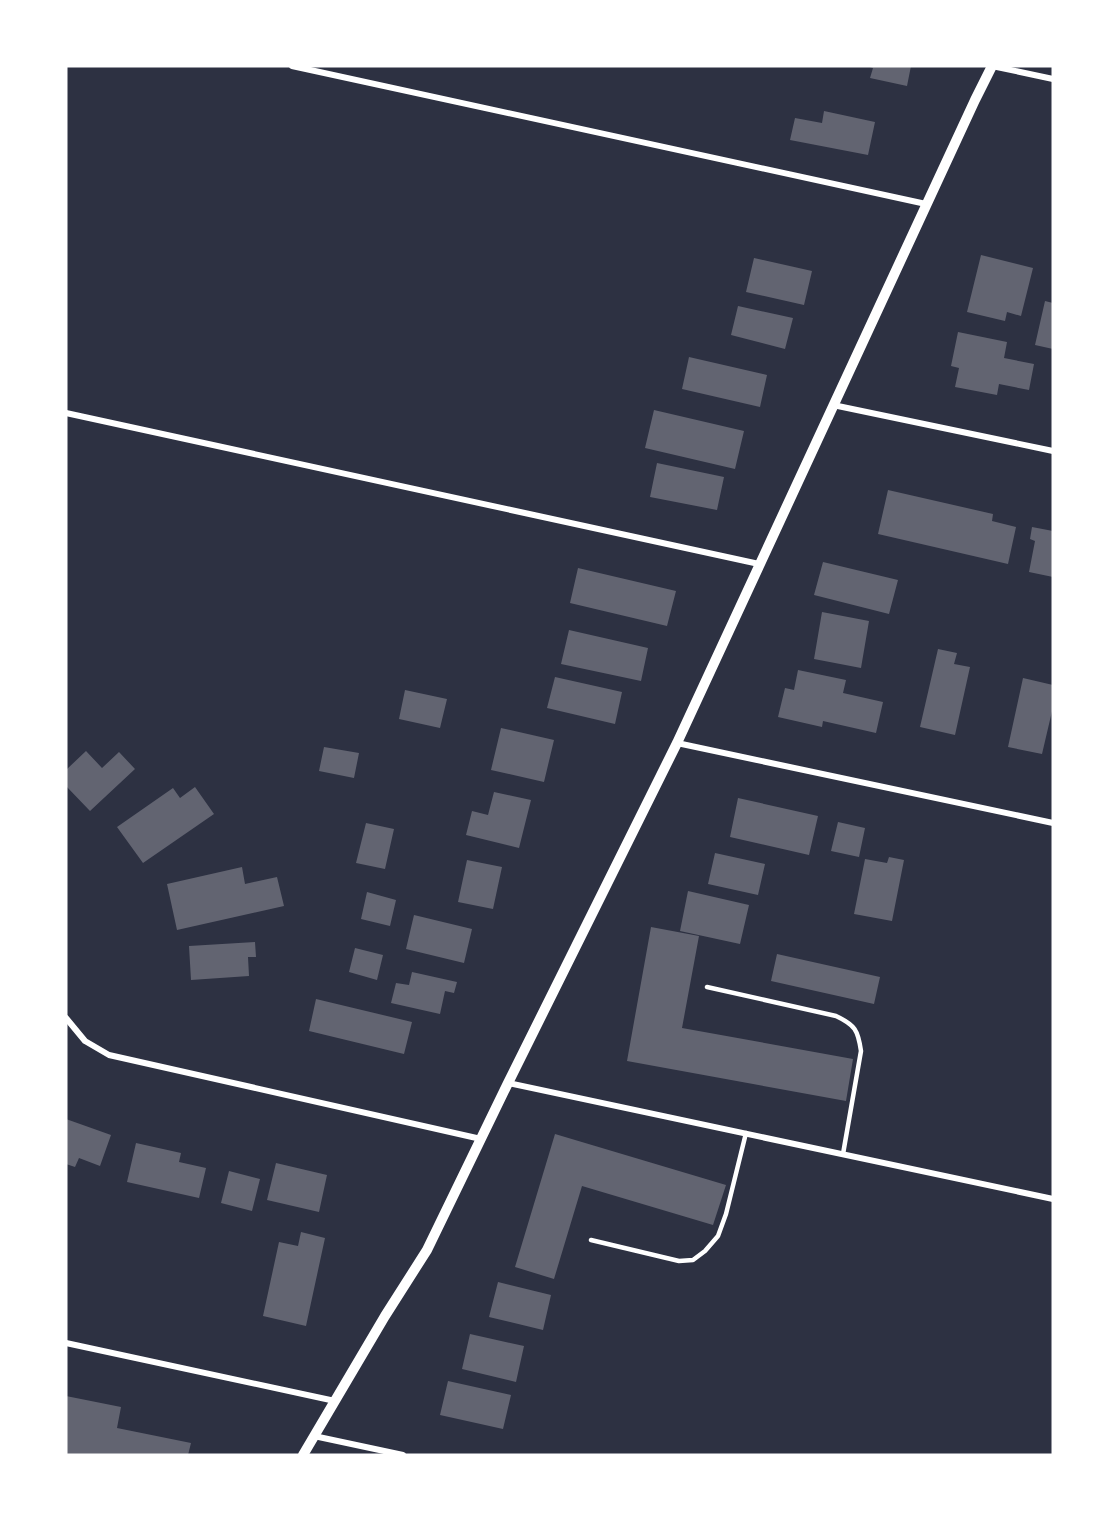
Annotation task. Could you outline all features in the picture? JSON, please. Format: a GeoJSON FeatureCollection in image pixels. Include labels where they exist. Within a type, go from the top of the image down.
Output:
{"type":"FeatureCollection","features":[{"type":"Feature","properties":{"kind":"street"},"geometry":{"type":"LineString","coordinates":[[292,66],[926,204]]}},
{"type":"Feature","properties":{"kind":"street"},"geometry":{"type":"LineString","coordinates":[[303,1455],[427,1250],[677,742],[992,66],[1053,80]]}},
{"type":"Feature","properties":{"kind":"street"},"geometry":{"type":"LineString","coordinates":[[833,405],[1053,451]]}},
{"type":"Feature","properties":{"kind":"street"},"geometry":{"type":"LineString","coordinates":[[66,413],[759,564]]}},
{"type":"Feature","properties":{"kind":"street"},"geometry":{"type":"LineString","coordinates":[[677,742],[1053,823]]}},
{"type":"Feature","properties":{"kind":"street"},"geometry":{"type":"LineString","coordinates":[[66,1018],[85,1041],[110,1055],[481,1139]]}},
{"type":"Feature","properties":{"kind":"street"},"geometry":{"type":"LineString","coordinates":[[508,1083],[1053,1199]]}},
{"type":"Feature","properties":{"kind":"street"},"geometry":{"type":"LineString","coordinates":[[66,1343],[335,1401]]}},
{"type":"Feature","properties":{"kind":"street"},"geometry":{"type":"LineString","coordinates":[[314,1436],[403,1455]]}},
{"type":"Feature","properties":{"kind":"lane"},"geometry":{"type":"LineString","coordinates":[[707,987],[836,1016],[851,1023],[860,1037],[861,1051],[843,1154]]}},
{"type":"Feature","properties":{"kind":"lane"},"geometry":{"type":"LineString","coordinates":[[591,1240],[679,1262],[693,1260],[705,1251],[718,1236],[726,1214],[746,1133]]}},
{"type":"Feature","properties":{"kind":"building"},"geometry":{"type":"Polygon","coordinates":[[[867,66],[911,66],[907,86],[870,78],[873,68],[867,66]]]}},
{"type":"Feature","properties":{"kind":"building"},"geometry":{"type":"Polygon","coordinates":[[[824,111],[875,122],[868,155],[790,140],[795,118],[822,123],[824,111]]]}},
{"type":"Feature","properties":{"kind":"building"},"geometry":{"type":"Polygon","coordinates":[[[981,255],[1033,268],[1021,316],[1007,312],[1005,321],[967,312],[981,255]]]}},
{"type":"Feature","properties":{"kind":"building"},"geometry":{"type":"Polygon","coordinates":[[[754,258],[812,271],[804,305],[746,292],[754,258]]]}},
{"type":"Feature","properties":{"kind":"building"},"geometry":{"type":"Polygon","coordinates":[[[1045,301],[1053,303],[1053,349],[1035,345],[1045,301]]]}},
{"type":"Feature","properties":{"kind":"building"},"geometry":{"type":"Polygon","coordinates":[[[738,306],[793,318],[785,349],[731,335],[738,306]]]}},
{"type":"Feature","properties":{"kind":"building"},"geometry":{"type":"Polygon","coordinates":[[[958,332],[1007,342],[1004,358],[1034,364],[1029,390],[999,384],[997,395],[955,387],[959,368],[951,366],[958,332]]]}},
{"type":"Feature","properties":{"kind":"building"},"geometry":{"type":"Polygon","coordinates":[[[689,357],[767,375],[760,407],[682,389],[689,357]]]}},
{"type":"Feature","properties":{"kind":"building"},"geometry":{"type":"Polygon","coordinates":[[[654,410],[744,431],[735,469],[645,448],[654,410]]]}},
{"type":"Feature","properties":{"kind":"building"},"geometry":{"type":"Polygon","coordinates":[[[657,463],[724,477],[717,510],[650,497],[657,463]]]}},
{"type":"Feature","properties":{"kind":"building"},"geometry":{"type":"Polygon","coordinates":[[[888,490],[993,514],[992,521],[1016,527],[1008,564],[878,534],[888,490]]]}},
{"type":"Feature","properties":{"kind":"building"},"geometry":{"type":"Polygon","coordinates":[[[1032,527],[1053,531],[1053,577],[1029,572],[1035,541],[1030,539],[1032,527]]]}},
{"type":"Feature","properties":{"kind":"building"},"geometry":{"type":"Polygon","coordinates":[[[823,562],[898,580],[889,614],[814,595],[823,562]]]}},
{"type":"Feature","properties":{"kind":"building"},"geometry":{"type":"Polygon","coordinates":[[[578,568],[676,591],[667,626],[570,603],[578,568]]]}},
{"type":"Feature","properties":{"kind":"building"},"geometry":{"type":"Polygon","coordinates":[[[822,612],[869,621],[861,668],[814,659],[822,612]]]}},
{"type":"Feature","properties":{"kind":"building"},"geometry":{"type":"Polygon","coordinates":[[[569,630],[648,648],[641,681],[561,664],[569,630]]]}},
{"type":"Feature","properties":{"kind":"building"},"geometry":{"type":"Polygon","coordinates":[[[938,649],[957,653],[954,664],[970,667],[955,735],[920,727],[938,649]]]}},
{"type":"Feature","properties":{"kind":"building"},"geometry":{"type":"Polygon","coordinates":[[[798,670],[846,680],[843,693],[883,702],[876,733],[823,721],[822,727],[778,717],[785,688],[794,690],[798,670]]]}},
{"type":"Feature","properties":{"kind":"building"},"geometry":{"type":"Polygon","coordinates":[[[555,677],[622,692],[615,724],[547,708],[555,677]]]}},
{"type":"Feature","properties":{"kind":"building"},"geometry":{"type":"Polygon","coordinates":[[[1023,678],[1053,685],[1053,707],[1042,754],[1008,747],[1023,678]]]}},
{"type":"Feature","properties":{"kind":"building"},"geometry":{"type":"Polygon","coordinates":[[[405,690],[447,699],[440,728],[399,719],[405,690]]]}},
{"type":"Feature","properties":{"kind":"building"},"geometry":{"type":"Polygon","coordinates":[[[501,728],[554,740],[544,782],[491,770],[501,728]]]}},
{"type":"Feature","properties":{"kind":"building"},"geometry":{"type":"Polygon","coordinates":[[[324,747],[359,753],[354,778],[319,771],[324,747]]]}},
{"type":"Feature","properties":{"kind":"building"},"geometry":{"type":"Polygon","coordinates":[[[86,751],[102,768],[119,752],[135,769],[90,811],[66,786],[66,770],[86,751]]]}},
{"type":"Feature","properties":{"kind":"building"},"geometry":{"type":"Polygon","coordinates":[[[195,787],[214,814],[143,863],[117,827],[173,788],[180,798],[195,787]]]}},
{"type":"Feature","properties":{"kind":"building"},"geometry":{"type":"Polygon","coordinates":[[[494,792],[531,800],[519,848],[466,835],[472,811],[488,815],[494,792]]]}},
{"type":"Feature","properties":{"kind":"building"},"geometry":{"type":"Polygon","coordinates":[[[738,798],[818,816],[809,855],[730,837],[738,798]]]}},
{"type":"Feature","properties":{"kind":"building"},"geometry":{"type":"Polygon","coordinates":[[[838,822],[865,828],[859,857],[831,851],[838,822]]]}},
{"type":"Feature","properties":{"kind":"building"},"geometry":{"type":"Polygon","coordinates":[[[366,823],[394,829],[385,869],[356,863],[366,823]]]}},
{"type":"Feature","properties":{"kind":"building"},"geometry":{"type":"Polygon","coordinates":[[[715,853],[765,864],[758,895],[708,884],[715,853]]]}},
{"type":"Feature","properties":{"kind":"building"},"geometry":{"type":"Polygon","coordinates":[[[889,857],[904,860],[892,921],[854,914],[865,859],[887,863],[889,857]]]}},
{"type":"Feature","properties":{"kind":"building"},"geometry":{"type":"Polygon","coordinates":[[[467,860],[502,867],[493,909],[458,902],[467,860]]]}},
{"type":"Feature","properties":{"kind":"building"},"geometry":{"type":"Polygon","coordinates":[[[242,867],[245,884],[277,877],[284,906],[177,930],[167,884],[242,867]]]}},
{"type":"Feature","properties":{"kind":"building"},"geometry":{"type":"Polygon","coordinates":[[[688,891],[749,905],[740,944],[680,931],[688,891]]]}},
{"type":"Feature","properties":{"kind":"building"},"geometry":{"type":"Polygon","coordinates":[[[367,892],[396,900],[390,926],[361,919],[367,892]]]}},
{"type":"Feature","properties":{"kind":"building"},"geometry":{"type":"Polygon","coordinates":[[[414,915],[472,929],[464,963],[406,949],[414,915]]]}},
{"type":"Feature","properties":{"kind":"building"},"geometry":{"type":"Polygon","coordinates":[[[651,927],[699,936],[682,1028],[853,1059],[846,1101],[627,1061],[651,927]]]}},
{"type":"Feature","properties":{"kind":"building"},"geometry":{"type":"Polygon","coordinates":[[[255,942],[256,957],[248,957],[249,976],[191,980],[189,946],[255,942]]]}},
{"type":"Feature","properties":{"kind":"building"},"geometry":{"type":"Polygon","coordinates":[[[355,948],[383,955],[377,980],[349,972],[355,948]]]}},
{"type":"Feature","properties":{"kind":"building"},"geometry":{"type":"Polygon","coordinates":[[[777,954],[880,977],[874,1004],[771,981],[777,954]]]}},
{"type":"Feature","properties":{"kind":"building"},"geometry":{"type":"Polygon","coordinates":[[[412,972],[457,982],[454,993],[445,991],[440,1014],[391,1003],[396,983],[409,985],[412,972]]]}},
{"type":"Feature","properties":{"kind":"building"},"geometry":{"type":"Polygon","coordinates":[[[316,999],[412,1022],[404,1054],[309,1031],[316,999]]]}},
{"type":"Feature","properties":{"kind":"building"},"geometry":{"type":"Polygon","coordinates":[[[66,1119],[111,1135],[100,1166],[79,1158],[75,1167],[66,1164],[66,1119]]]}},
{"type":"Feature","properties":{"kind":"building"},"geometry":{"type":"Polygon","coordinates":[[[555,1134],[726,1185],[713,1225],[582,1186],[554,1279],[515,1267],[555,1134]]]}},
{"type":"Feature","properties":{"kind":"building"},"geometry":{"type":"Polygon","coordinates":[[[136,1143],[181,1153],[179,1162],[206,1168],[199,1198],[127,1182],[136,1143]]]}},
{"type":"Feature","properties":{"kind":"building"},"geometry":{"type":"Polygon","coordinates":[[[276,1163],[327,1175],[319,1212],[267,1200],[276,1163]]]}},
{"type":"Feature","properties":{"kind":"building"},"geometry":{"type":"Polygon","coordinates":[[[229,1171],[260,1179],[252,1211],[221,1203],[229,1171]]]}},
{"type":"Feature","properties":{"kind":"building"},"geometry":{"type":"Polygon","coordinates":[[[301,1232],[325,1238],[306,1326],[263,1316],[279,1242],[298,1246],[301,1232]]]}},
{"type":"Feature","properties":{"kind":"building"},"geometry":{"type":"Polygon","coordinates":[[[498,1282],[551,1295],[543,1330],[489,1317],[498,1282]]]}},
{"type":"Feature","properties":{"kind":"building"},"geometry":{"type":"Polygon","coordinates":[[[470,1334],[524,1346],[516,1382],[462,1369],[470,1334]]]}},
{"type":"Feature","properties":{"kind":"building"},"geometry":{"type":"Polygon","coordinates":[[[448,1381],[511,1395],[503,1429],[440,1415],[448,1381]]]}},
{"type":"Feature","properties":{"kind":"building"},"geometry":{"type":"Polygon","coordinates":[[[66,1396],[121,1407],[117,1428],[191,1443],[188,1455],[66,1455],[66,1396]]]}}]}
